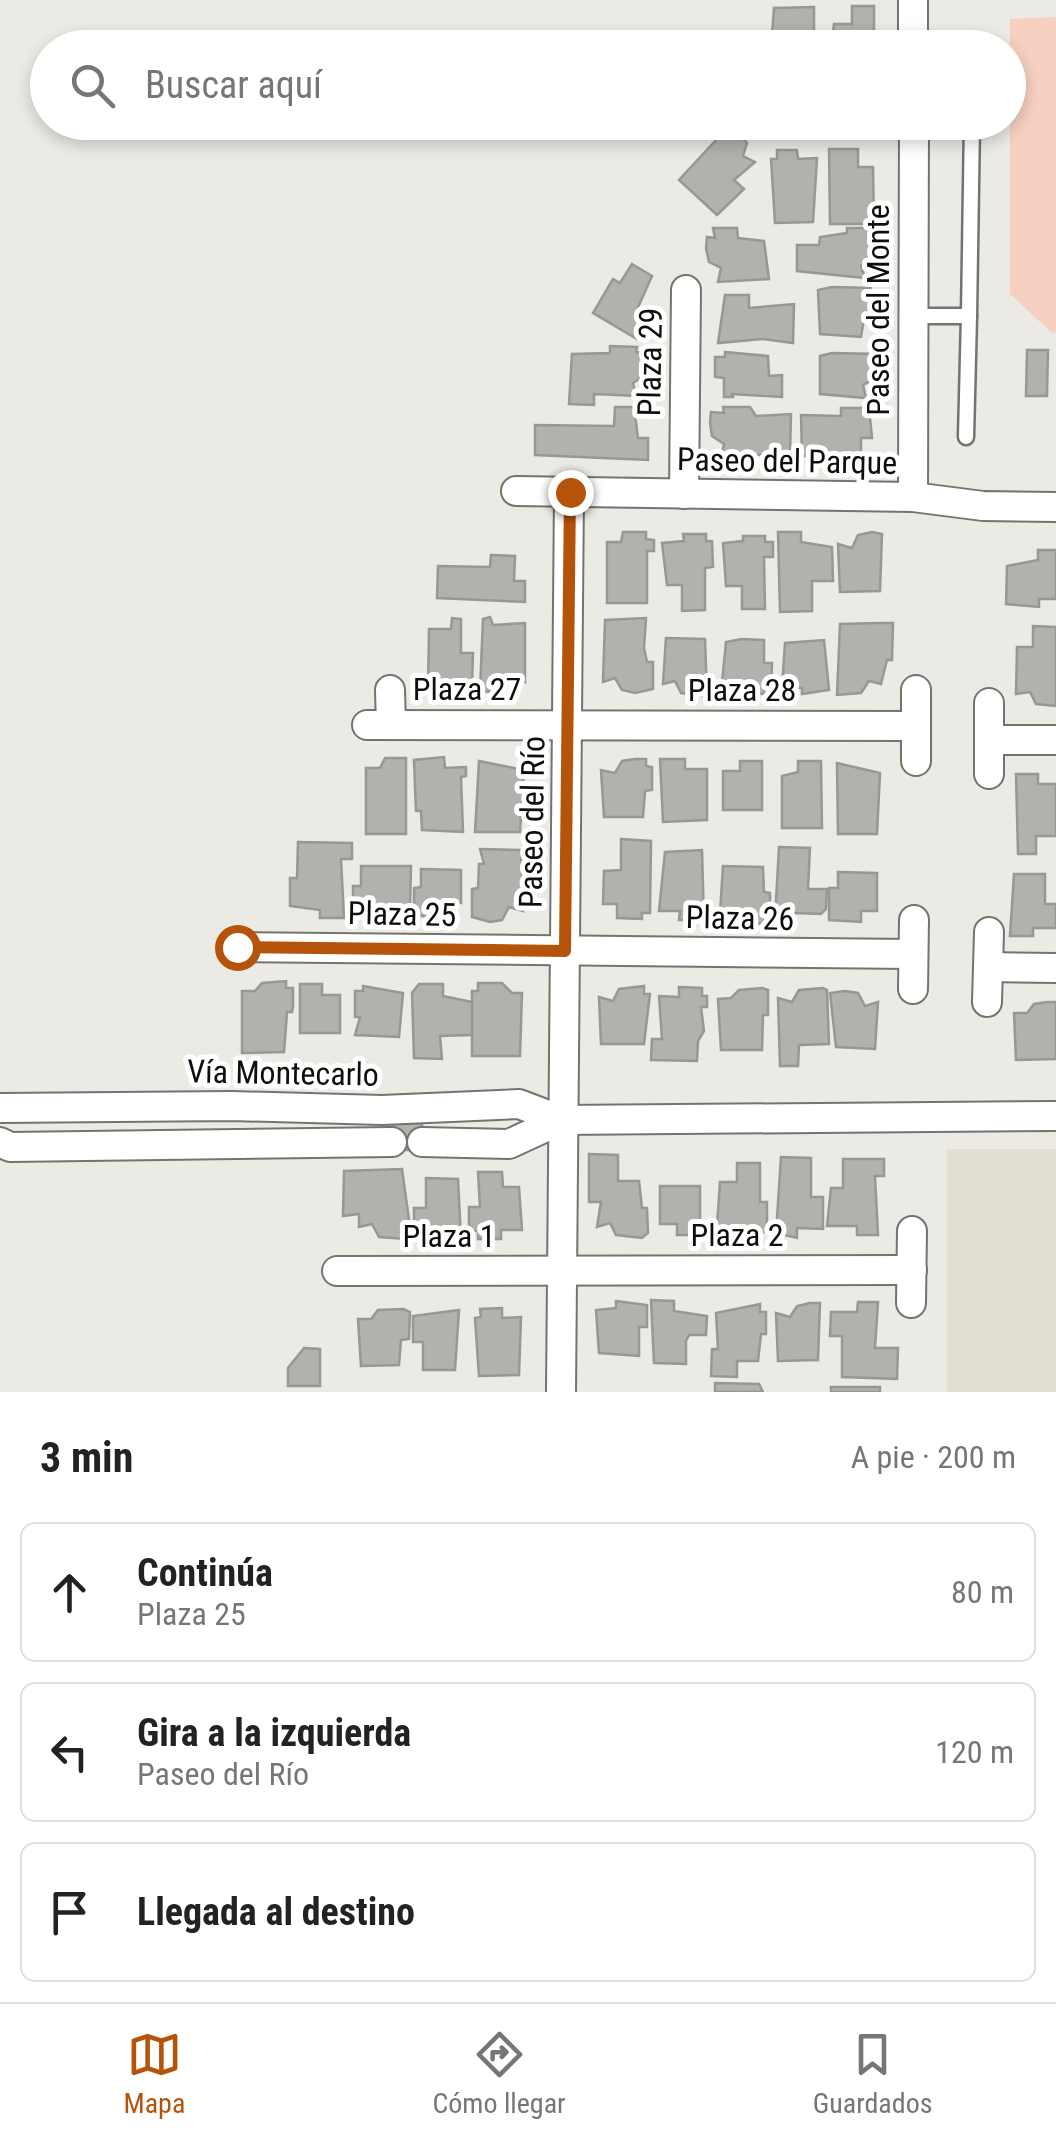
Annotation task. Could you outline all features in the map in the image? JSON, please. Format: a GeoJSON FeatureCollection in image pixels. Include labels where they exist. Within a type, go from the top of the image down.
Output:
{"type":"FeatureCollection","features":[{"type":"Feature","properties":{"kind":"street"},"geometry":{"type":"LineString","coordinates":[[912,0],[913,30]]}},
{"type":"Feature","properties":{"kind":"street","name":"Paseo del Monte"},"geometry":{"type":"LineString","coordinates":[[913,498],[914,140]]}},
{"type":"Feature","properties":{"kind":"street","name":"Plaza 29"},"geometry":{"type":"LineString","coordinates":[[684,494],[686,290]]}},
{"type":"Feature","properties":{"kind":"street","name":"Paseo del Parque"},"geometry":{"type":"LineString","coordinates":[[516,491],[913,498],[983,506],[1056,507]]}},
{"type":"Feature","properties":{"kind":"street","name":"Paseo del Río"},"geometry":{"type":"LineString","coordinates":[[561,1392],[570,492]]}},
{"type":"Feature","properties":{"kind":"street","name":"Plaza 27"},"geometry":{"type":"LineString","coordinates":[[390,690],[378,725],[568,724]]}},
{"type":"Feature","properties":{"kind":"street"},"geometry":{"type":"LineString","coordinates":[[916,690],[916,761]]}},
{"type":"Feature","properties":{"kind":"street"},"geometry":{"type":"LineString","coordinates":[[990,703],[990,774]]}},
{"type":"Feature","properties":{"kind":"street","name":"Plaza 28"},"geometry":{"type":"LineString","coordinates":[[568,724],[916,726]]}},
{"type":"Feature","properties":{"kind":"street"},"geometry":{"type":"LineString","coordinates":[[990,740],[1056,740]]}},
{"type":"Feature","properties":{"kind":"street"},"geometry":{"type":"LineString","coordinates":[[913,988],[914,920]]}},
{"type":"Feature","properties":{"kind":"street"},"geometry":{"type":"LineString","coordinates":[[986,1002],[989,932]]}},
{"type":"Feature","properties":{"kind":"street","name":"Plaza 25"},"geometry":{"type":"LineString","coordinates":[[237,947],[565,951]]}},
{"type":"Feature","properties":{"kind":"street","name":"Plaza 26"},"geometry":{"type":"LineString","coordinates":[[565,951],[914,954]]}},
{"type":"Feature","properties":{"kind":"street"},"geometry":{"type":"LineString","coordinates":[[988,967],[1056,968]]}},
{"type":"Feature","properties":{"kind":"street","name":"Vía Montecarlo"},"geometry":{"type":"LineString","coordinates":[[0,1108],[232,1106],[382,1110],[518,1104],[561,1120],[869,1114],[1056,1116]]}},
{"type":"Feature","properties":{"kind":"street","name":"Vía Montecarlo"},"geometry":{"type":"LineString","coordinates":[[422,1142],[509,1144],[561,1120]]}},
{"type":"Feature","properties":{"kind":"street","name":"Vía Montecarlo"},"geometry":{"type":"LineString","coordinates":[[0,1142],[10,1147],[248,1147],[392,1142]]}},
{"type":"Feature","properties":{"kind":"street"},"geometry":{"type":"LineString","coordinates":[[911,1303],[912,1232]]}},
{"type":"Feature","properties":{"kind":"street","name":"Plaza 2"},"geometry":{"type":"LineString","coordinates":[[562,1270],[912,1270]]}},
{"type":"Feature","properties":{"kind":"street","name":"Plaza 1"},"geometry":{"type":"LineString","coordinates":[[337,1271],[562,1270]]}},
{"type":"Feature","properties":{"kind":"lane"},"geometry":{"type":"LineString","coordinates":[[966,437],[972,140]]}},
{"type":"Feature","properties":{"kind":"lane"},"geometry":{"type":"LineString","coordinates":[[914,316],[968,316]]}},
{"type":"Feature","properties":{"kind":"shaded area"},"geometry":{"type":"Polygon","coordinates":[[[1056,17],[1056,333],[1010,294],[1010,140],[1026,140],[1026,30],[1010,30],[1010,19],[1056,17]]]}},
{"type":"Feature","properties":{"kind":"shaded area"},"geometry":{"type":"Polygon","coordinates":[[[947,1149],[1056,1149],[1056,1392],[947,1392],[947,1149]]]}},
{"type":"Feature","properties":{"kind":"building"},"geometry":{"type":"Polygon","coordinates":[[[852,6],[874,6],[874,30],[833,30],[834,24],[852,24],[852,6]]]}},
{"type":"Feature","properties":{"kind":"building"},"geometry":{"type":"Polygon","coordinates":[[[814,7],[814,30],[772,30],[774,8],[814,7]]]}},
{"type":"Feature","properties":{"kind":"building"},"geometry":{"type":"Polygon","coordinates":[[[716,140],[745,140],[743,156],[755,162],[734,180],[744,189],[717,215],[679,180],[716,140]]]}},
{"type":"Feature","properties":{"kind":"building"},"geometry":{"type":"Polygon","coordinates":[[[829,149],[858,149],[858,167],[873,167],[874,224],[830,224],[829,149]]]}},
{"type":"Feature","properties":{"kind":"building"},"geometry":{"type":"Polygon","coordinates":[[[777,150],[797,150],[798,159],[817,158],[813,222],[775,223],[771,159],[777,159],[777,150]]]}},
{"type":"Feature","properties":{"kind":"building"},"geometry":{"type":"Polygon","coordinates":[[[713,228],[737,228],[738,238],[764,241],[769,279],[718,282],[721,268],[709,262],[706,248],[707,237],[715,238],[713,228]]]}},
{"type":"Feature","properties":{"kind":"building"},"geometry":{"type":"Polygon","coordinates":[[[847,228],[873,228],[877,235],[873,260],[861,266],[865,278],[797,271],[797,245],[819,245],[820,237],[847,233],[847,228]]]}},
{"type":"Feature","properties":{"kind":"building"},"geometry":{"type":"Polygon","coordinates":[[[632,264],[652,276],[635,314],[648,321],[637,339],[593,313],[613,279],[620,283],[632,264]]]}},
{"type":"Feature","properties":{"kind":"building"},"geometry":{"type":"Polygon","coordinates":[[[871,288],[871,319],[864,319],[861,337],[820,334],[818,290],[871,288]]]}},
{"type":"Feature","properties":{"kind":"building"},"geometry":{"type":"Polygon","coordinates":[[[725,295],[749,295],[749,308],[794,304],[793,343],[763,339],[718,343],[725,295]]]}},
{"type":"Feature","properties":{"kind":"building"},"geometry":{"type":"Polygon","coordinates":[[[610,346],[637,347],[636,352],[648,353],[644,376],[633,383],[636,396],[594,394],[594,405],[569,404],[572,354],[610,353],[610,346]]]}},
{"type":"Feature","properties":{"kind":"building"},"geometry":{"type":"Polygon","coordinates":[[[1027,350],[1048,350],[1047,396],[1026,396],[1027,350]]]}},
{"type":"Feature","properties":{"kind":"building"},"geometry":{"type":"Polygon","coordinates":[[[725,352],[768,356],[769,376],[782,375],[782,397],[724,397],[724,378],[715,377],[715,357],[725,357],[725,352]]]}},
{"type":"Feature","properties":{"kind":"building"},"geometry":{"type":"Polygon","coordinates":[[[877,354],[874,379],[863,385],[866,398],[820,394],[820,356],[877,354]]]}},
{"type":"Feature","properties":{"kind":"building"},"geometry":{"type":"Polygon","coordinates":[[[615,407],[634,407],[638,438],[648,438],[648,460],[535,455],[535,425],[614,426],[615,407]]]}},
{"type":"Feature","properties":{"kind":"building"},"geometry":{"type":"Polygon","coordinates":[[[723,407],[750,407],[756,416],[791,414],[790,453],[721,457],[724,444],[712,436],[710,423],[711,412],[724,413],[723,407]]]}},
{"type":"Feature","properties":{"kind":"building"},"geometry":{"type":"Polygon","coordinates":[[[841,408],[869,408],[872,438],[861,438],[861,456],[802,456],[801,415],[841,416],[841,408]]]}},
{"type":"Feature","properties":{"kind":"building"},"geometry":{"type":"Polygon","coordinates":[[[623,532],[646,532],[646,539],[654,540],[654,551],[647,551],[647,603],[607,603],[607,542],[621,542],[623,532]]]}},
{"type":"Feature","properties":{"kind":"building"},"geometry":{"type":"Polygon","coordinates":[[[778,532],[801,532],[801,542],[832,547],[833,581],[812,581],[812,611],[780,612],[778,532]]]}},
{"type":"Feature","properties":{"kind":"building"},"geometry":{"type":"Polygon","coordinates":[[[683,534],[706,534],[706,541],[712,541],[713,567],[705,568],[705,610],[682,611],[682,585],[667,585],[662,543],[684,541],[683,534]]]}},
{"type":"Feature","properties":{"kind":"building"},"geometry":{"type":"Polygon","coordinates":[[[882,534],[880,591],[840,592],[838,544],[852,548],[858,535],[882,534]]]}},
{"type":"Feature","properties":{"kind":"building"},"geometry":{"type":"Polygon","coordinates":[[[743,536],[765,536],[765,542],[773,542],[773,557],[764,557],[765,609],[742,609],[742,586],[726,586],[723,543],[743,541],[743,536]]]}},
{"type":"Feature","properties":{"kind":"building"},"geometry":{"type":"Polygon","coordinates":[[[1038,550],[1056,550],[1056,599],[1039,599],[1039,607],[1006,604],[1007,566],[1038,560],[1038,550]]]}},
{"type":"Feature","properties":{"kind":"building"},"geometry":{"type":"Polygon","coordinates":[[[491,555],[515,556],[514,581],[525,581],[525,602],[437,598],[438,566],[490,567],[491,555]]]}},
{"type":"Feature","properties":{"kind":"building"},"geometry":{"type":"Polygon","coordinates":[[[490,617],[493,625],[525,623],[525,682],[512,678],[504,690],[492,692],[480,691],[483,619],[490,617]]]}},
{"type":"Feature","properties":{"kind":"building"},"geometry":{"type":"Polygon","coordinates":[[[452,618],[461,619],[461,653],[473,653],[472,683],[452,682],[452,691],[428,691],[429,629],[451,629],[452,618]]]}},
{"type":"Feature","properties":{"kind":"building"},"geometry":{"type":"Polygon","coordinates":[[[646,618],[644,648],[647,662],[653,662],[653,689],[635,693],[622,690],[615,678],[603,682],[605,620],[646,618]]]}},
{"type":"Feature","properties":{"kind":"building"},"geometry":{"type":"Polygon","coordinates":[[[893,623],[892,660],[887,660],[881,684],[869,681],[861,693],[837,695],[840,624],[893,623]]]}},
{"type":"Feature","properties":{"kind":"building"},"geometry":{"type":"Polygon","coordinates":[[[1033,626],[1056,627],[1056,706],[1036,704],[1030,692],[1016,694],[1017,647],[1033,647],[1033,626]]]}},
{"type":"Feature","properties":{"kind":"building"},"geometry":{"type":"Polygon","coordinates":[[[666,638],[705,639],[707,696],[681,693],[675,681],[663,684],[666,638]]]}},
{"type":"Feature","properties":{"kind":"building"},"geometry":{"type":"Polygon","coordinates":[[[764,640],[764,663],[772,663],[771,690],[764,690],[764,694],[741,693],[741,684],[722,683],[726,642],[764,640]]]}},
{"type":"Feature","properties":{"kind":"building"},"geometry":{"type":"Polygon","coordinates":[[[824,640],[829,690],[802,694],[802,688],[782,687],[785,643],[824,640]]]}},
{"type":"Feature","properties":{"kind":"building"},"geometry":{"type":"Polygon","coordinates":[[[444,757],[445,768],[466,767],[466,776],[461,777],[463,832],[422,830],[421,811],[416,811],[414,760],[444,757]]]}},
{"type":"Feature","properties":{"kind":"building"},"geometry":{"type":"Polygon","coordinates":[[[385,758],[406,758],[406,834],[366,834],[366,768],[380,768],[385,758]]]}},
{"type":"Feature","properties":{"kind":"building"},"geometry":{"type":"Polygon","coordinates":[[[646,759],[646,766],[652,767],[652,790],[645,791],[643,817],[604,817],[601,770],[615,773],[622,761],[646,759]]]}},
{"type":"Feature","properties":{"kind":"building"},"geometry":{"type":"Polygon","coordinates":[[[660,759],[685,759],[685,769],[707,769],[707,820],[663,822],[660,759]]]}},
{"type":"Feature","properties":{"kind":"building"},"geometry":{"type":"Polygon","coordinates":[[[479,761],[524,770],[520,832],[475,832],[479,761]]]}},
{"type":"Feature","properties":{"kind":"building"},"geometry":{"type":"Polygon","coordinates":[[[740,761],[762,761],[762,810],[723,810],[723,771],[740,771],[740,761]]]}},
{"type":"Feature","properties":{"kind":"building"},"geometry":{"type":"Polygon","coordinates":[[[798,761],[821,761],[822,828],[782,828],[782,776],[798,772],[798,761]]]}},
{"type":"Feature","properties":{"kind":"building"},"geometry":{"type":"Polygon","coordinates":[[[837,763],[880,773],[877,834],[838,834],[837,763]]]}},
{"type":"Feature","properties":{"kind":"building"},"geometry":{"type":"Polygon","coordinates":[[[1016,774],[1038,774],[1038,784],[1056,784],[1056,836],[1036,836],[1036,854],[1018,854],[1016,774]]]}},
{"type":"Feature","properties":{"kind":"building"},"geometry":{"type":"Polygon","coordinates":[[[621,839],[651,841],[650,913],[642,913],[642,919],[617,918],[617,904],[603,904],[604,871],[621,870],[621,839]]]}},
{"type":"Feature","properties":{"kind":"building"},"geometry":{"type":"Polygon","coordinates":[[[298,842],[352,843],[352,859],[341,859],[344,918],[320,918],[320,910],[290,906],[290,878],[297,878],[298,842]]]}},
{"type":"Feature","properties":{"kind":"building"},"geometry":{"type":"Polygon","coordinates":[[[779,847],[810,848],[808,889],[827,889],[826,909],[821,914],[795,913],[794,920],[775,918],[779,847]]]}},
{"type":"Feature","properties":{"kind":"building"},"geometry":{"type":"Polygon","coordinates":[[[480,849],[521,850],[523,911],[509,907],[502,920],[490,922],[472,917],[472,889],[478,888],[479,864],[484,864],[480,849]]]}},
{"type":"Feature","properties":{"kind":"building"},"geometry":{"type":"Polygon","coordinates":[[[702,850],[704,920],[679,920],[680,911],[659,911],[665,852],[702,850]]]}},
{"type":"Feature","properties":{"kind":"building"},"geometry":{"type":"Polygon","coordinates":[[[361,866],[411,866],[410,908],[381,908],[381,917],[353,913],[353,886],[361,886],[361,866]]]}},
{"type":"Feature","properties":{"kind":"building"},"geometry":{"type":"Polygon","coordinates":[[[723,866],[763,867],[764,892],[770,893],[770,916],[764,916],[763,924],[740,921],[733,910],[720,913],[723,866]]]}},
{"type":"Feature","properties":{"kind":"building"},"geometry":{"type":"Polygon","coordinates":[[[421,869],[461,870],[461,903],[443,903],[443,918],[414,915],[414,888],[421,887],[421,869]]]}},
{"type":"Feature","properties":{"kind":"building"},"geometry":{"type":"Polygon","coordinates":[[[838,872],[877,873],[877,911],[861,911],[861,922],[829,920],[829,888],[838,888],[838,872]]]}},
{"type":"Feature","properties":{"kind":"building"},"geometry":{"type":"Polygon","coordinates":[[[1014,874],[1045,874],[1045,904],[1056,904],[1056,928],[1033,928],[1033,936],[1010,936],[1014,874]]]}},
{"type":"Feature","properties":{"kind":"building"},"geometry":{"type":"Polygon","coordinates":[[[286,981],[286,988],[293,988],[293,1007],[292,1012],[287,1012],[284,1052],[242,1053],[242,991],[255,991],[262,983],[286,981]]]}},
{"type":"Feature","properties":{"kind":"building"},"geometry":{"type":"Polygon","coordinates":[[[478,983],[502,983],[512,993],[522,993],[520,1056],[472,1056],[472,991],[478,991],[478,983]]]}},
{"type":"Feature","properties":{"kind":"building"},"geometry":{"type":"Polygon","coordinates":[[[300,984],[322,984],[322,995],[340,995],[340,1033],[300,1033],[300,984]]]}},
{"type":"Feature","properties":{"kind":"building"},"geometry":{"type":"Polygon","coordinates":[[[419,984],[443,984],[443,996],[472,1002],[472,1035],[440,1036],[442,1059],[414,1058],[412,993],[419,984]]]}},
{"type":"Feature","properties":{"kind":"building"},"geometry":{"type":"Polygon","coordinates":[[[363,986],[403,993],[399,1037],[355,1035],[360,1017],[355,1017],[355,991],[363,991],[363,986]]]}},
{"type":"Feature","properties":{"kind":"building"},"geometry":{"type":"Polygon","coordinates":[[[644,986],[644,994],[650,994],[644,1044],[601,1044],[599,997],[613,1001],[619,989],[644,986]]]}},
{"type":"Feature","properties":{"kind":"building"},"geometry":{"type":"Polygon","coordinates":[[[679,987],[702,988],[702,996],[707,996],[707,1007],[701,1007],[704,1031],[698,1041],[697,1061],[651,1060],[652,1039],[662,1039],[659,996],[679,997],[679,987]]]}},
{"type":"Feature","properties":{"kind":"building"},"geometry":{"type":"Polygon","coordinates":[[[739,990],[768,990],[768,1015],[763,1015],[762,1050],[721,1050],[718,999],[731,998],[739,990]]]}},
{"type":"Feature","properties":{"kind":"building"},"geometry":{"type":"Polygon","coordinates":[[[799,990],[827,990],[829,1044],[799,1045],[798,1066],[780,1066],[778,998],[792,1002],[799,990]]]}},
{"type":"Feature","properties":{"kind":"building"},"geometry":{"type":"Polygon","coordinates":[[[830,993],[858,993],[865,1006],[878,1002],[875,1049],[836,1047],[830,993]]]}},
{"type":"Feature","properties":{"kind":"building"},"geometry":{"type":"Polygon","coordinates":[[[1056,1002],[1056,1059],[1016,1060],[1014,1013],[1027,1013],[1034,1004],[1056,1002]]]}},
{"type":"Feature","properties":{"kind":"building"},"geometry":{"type":"Polygon","coordinates":[[[392,1113],[422,1114],[422,1150],[392,1150],[392,1113]]]}},
{"type":"Feature","properties":{"kind":"building"},"geometry":{"type":"Polygon","coordinates":[[[589,1154],[618,1155],[618,1181],[639,1181],[642,1208],[647,1208],[648,1233],[642,1238],[616,1235],[610,1223],[597,1227],[601,1202],[589,1202],[589,1154]]]}},
{"type":"Feature","properties":{"kind":"building"},"geometry":{"type":"Polygon","coordinates":[[[781,1157],[811,1158],[811,1197],[823,1197],[823,1229],[797,1228],[797,1238],[776,1233],[781,1157]]]}},
{"type":"Feature","properties":{"kind":"building"},"geometry":{"type":"Polygon","coordinates":[[[843,1159],[884,1159],[884,1176],[875,1176],[878,1235],[857,1235],[857,1226],[827,1226],[831,1188],[843,1188],[843,1159]]]}},
{"type":"Feature","properties":{"kind":"building"},"geometry":{"type":"Polygon","coordinates":[[[737,1163],[760,1163],[760,1202],[767,1202],[767,1232],[737,1233],[737,1226],[717,1225],[720,1182],[737,1182],[737,1163]]]}},
{"type":"Feature","properties":{"kind":"building"},"geometry":{"type":"Polygon","coordinates":[[[402,1169],[411,1234],[405,1234],[405,1239],[379,1237],[372,1224],[359,1227],[359,1214],[343,1216],[344,1171],[402,1169]]]}},
{"type":"Feature","properties":{"kind":"building"},"geometry":{"type":"Polygon","coordinates":[[[478,1172],[502,1172],[503,1187],[519,1187],[522,1230],[501,1230],[501,1239],[478,1239],[478,1231],[469,1231],[469,1207],[480,1207],[478,1172]]]}},
{"type":"Feature","properties":{"kind":"building"},"geometry":{"type":"Polygon","coordinates":[[[426,1178],[458,1179],[461,1239],[439,1238],[440,1231],[414,1231],[414,1208],[426,1208],[426,1178]]]}},
{"type":"Feature","properties":{"kind":"building"},"geometry":{"type":"Polygon","coordinates":[[[660,1186],[700,1186],[700,1235],[677,1235],[677,1224],[660,1224],[660,1186]]]}},
{"type":"Feature","properties":{"kind":"building"},"geometry":{"type":"Polygon","coordinates":[[[651,1300],[674,1301],[674,1311],[707,1316],[706,1335],[689,1335],[686,1341],[686,1364],[654,1363],[651,1300]]]}},
{"type":"Feature","properties":{"kind":"building"},"geometry":{"type":"Polygon","coordinates":[[[616,1301],[647,1305],[647,1327],[639,1327],[639,1356],[599,1353],[596,1310],[616,1308],[616,1301]]]}},
{"type":"Feature","properties":{"kind":"building"},"geometry":{"type":"Polygon","coordinates":[[[858,1302],[878,1302],[875,1348],[898,1348],[897,1379],[842,1377],[842,1336],[830,1336],[831,1312],[857,1312],[858,1302]]]}},
{"type":"Feature","properties":{"kind":"building"},"geometry":{"type":"Polygon","coordinates":[[[820,1303],[818,1360],[778,1361],[776,1313],[790,1317],[797,1306],[820,1303]]]}},
{"type":"Feature","properties":{"kind":"building"},"geometry":{"type":"Polygon","coordinates":[[[760,1304],[760,1312],[766,1312],[766,1334],[761,1334],[758,1361],[737,1361],[737,1377],[711,1376],[712,1349],[718,1349],[716,1313],[760,1304]]]}},
{"type":"Feature","properties":{"kind":"building"},"geometry":{"type":"Polygon","coordinates":[[[502,1308],[502,1318],[521,1317],[519,1375],[479,1376],[475,1318],[481,1317],[480,1309],[502,1308]]]}},
{"type":"Feature","properties":{"kind":"building"},"geometry":{"type":"Polygon","coordinates":[[[378,1310],[410,1312],[409,1339],[401,1340],[399,1365],[361,1366],[358,1319],[371,1319],[378,1310]]]}},
{"type":"Feature","properties":{"kind":"building"},"geometry":{"type":"Polygon","coordinates":[[[459,1310],[455,1370],[423,1370],[423,1342],[413,1342],[413,1316],[459,1310]]]}},
{"type":"Feature","properties":{"kind":"building"},"geometry":{"type":"Polygon","coordinates":[[[304,1348],[320,1349],[320,1386],[288,1386],[288,1368],[304,1348]]]}},
{"type":"Feature","properties":{"kind":"building"},"geometry":{"type":"Polygon","coordinates":[[[715,1383],[759,1384],[763,1392],[715,1392],[715,1383]]]}},
{"type":"Feature","properties":{"kind":"building"},"geometry":{"type":"Polygon","coordinates":[[[831,1387],[880,1387],[880,1392],[831,1392],[831,1387]]]}},
{"type":"Feature","properties":{"kind":"route"},"geometry":{"type":"LineString","coordinates":[[237,947],[565,951],[570,492]]}}]}
